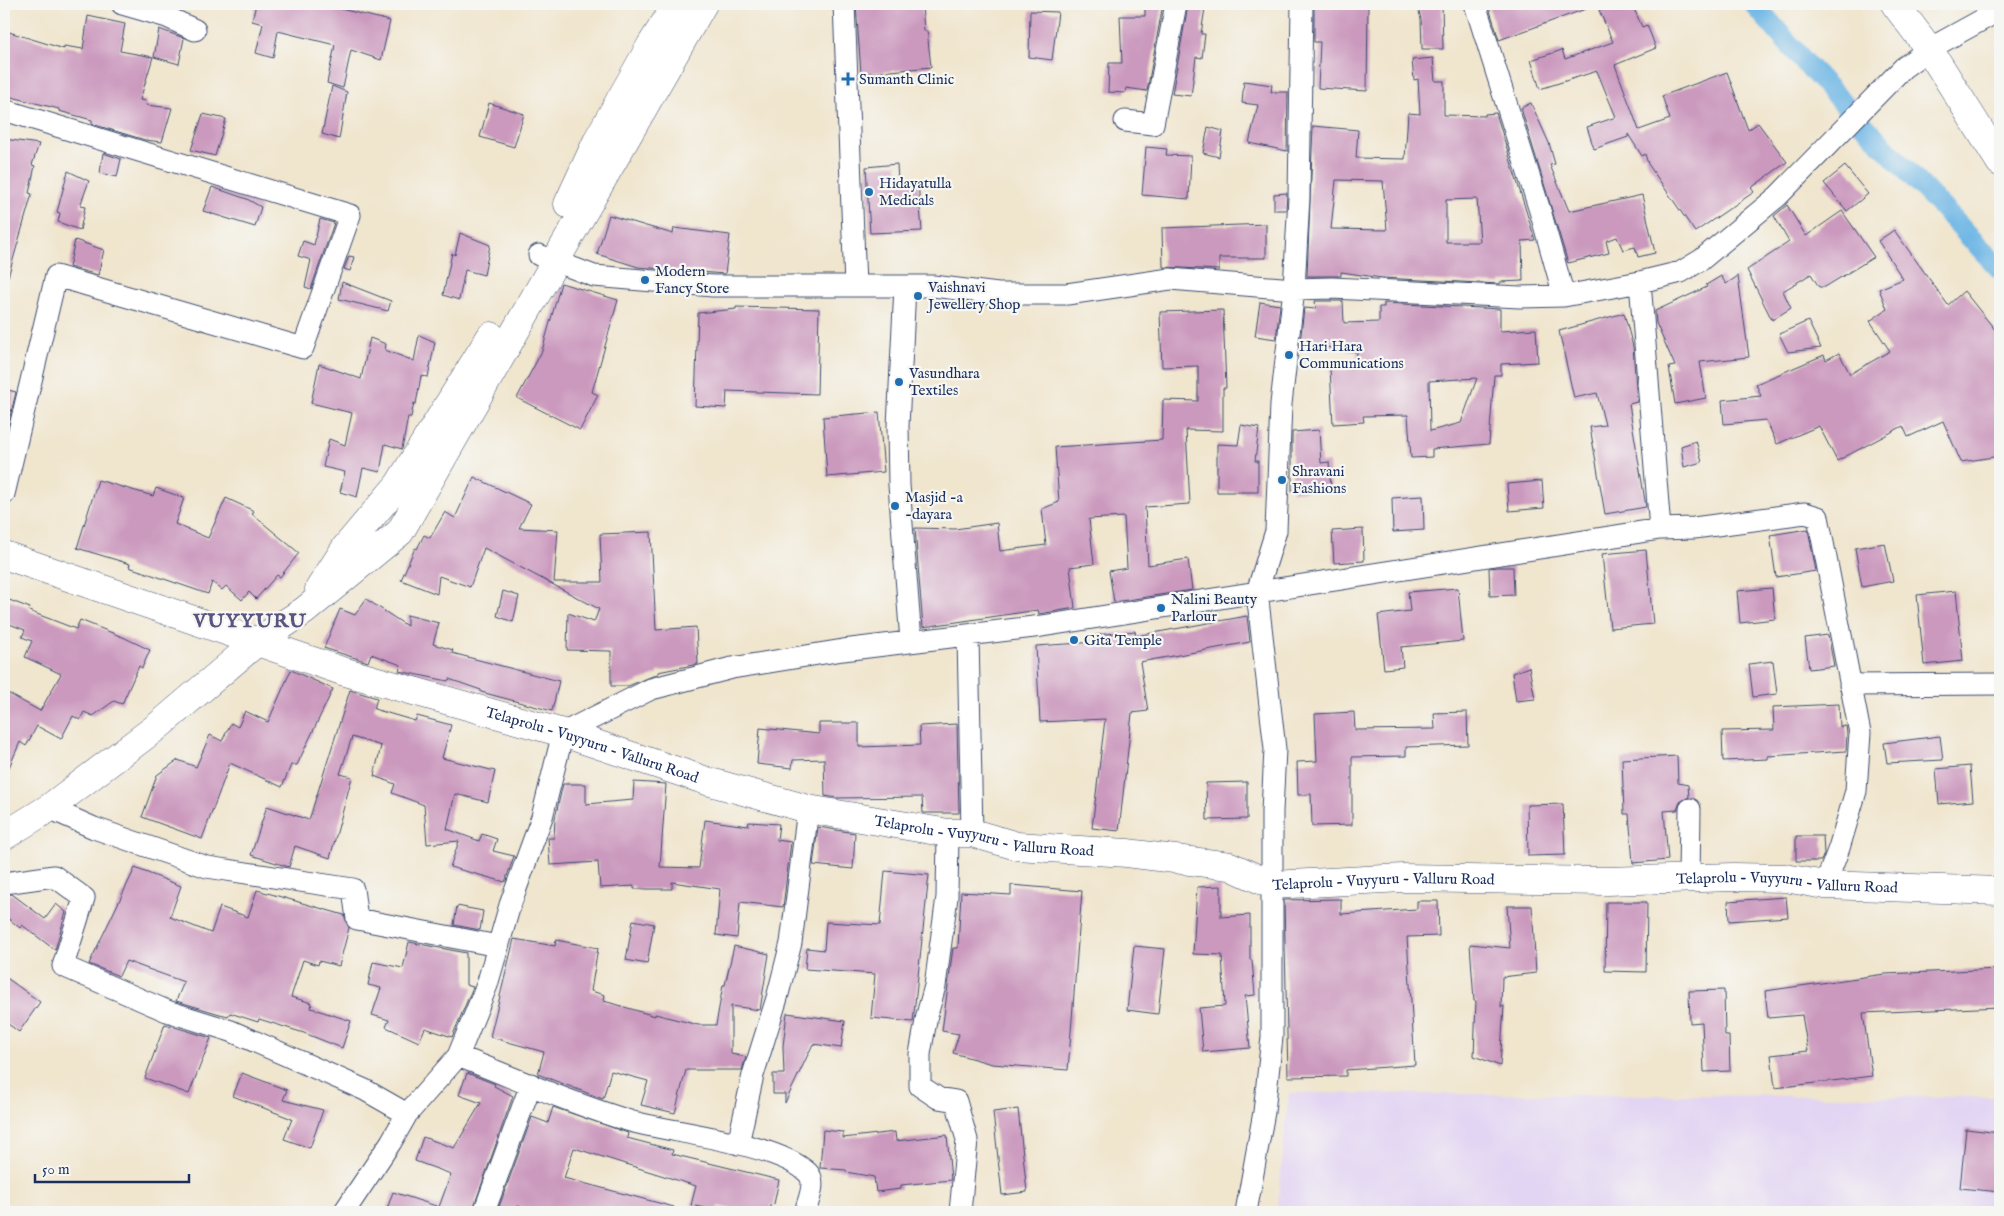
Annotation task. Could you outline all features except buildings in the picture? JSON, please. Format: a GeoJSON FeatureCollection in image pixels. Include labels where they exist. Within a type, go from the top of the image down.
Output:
{"type":"FeatureCollection","features":[{"type":"Feature","properties":{"kind":"main road"},"geometry":{"type":"LineString","coordinates":[[547,258],[598,139],[651,45],[678,4]]}},
{"type":"Feature","properties":{"kind":"main road"},"geometry":{"type":"LineString","coordinates":[[4,836],[50,808],[158,726],[258,641],[304,611],[346,547],[399,484],[547,258],[703,4]]}},
{"type":"Feature","properties":{"kind":"main road"},"geometry":{"type":"LineString","coordinates":[[1895,4],[1929,49],[2000,161]]}},
{"type":"Feature","properties":{"kind":"main road","name":"Telaprolu - Vuyyuru - Valluru Road"},"geometry":{"type":"LineString","coordinates":[[4,555],[342,671],[563,733],[708,781],[808,809],[960,833],[1017,846],[1127,853],[1230,866],[1272,885],[1403,878],[1590,881],[1785,878],[1824,885],[2000,890]]}},
{"type":"Feature","properties":{"kind":"street"},"geometry":{"type":"LineString","coordinates":[[122,4],[167,17],[195,30]]}},
{"type":"Feature","properties":{"kind":"street"},"geometry":{"type":"LineString","coordinates":[[844,4],[856,286]]}},
{"type":"Feature","properties":{"kind":"street"},"geometry":{"type":"LineString","coordinates":[[1125,121],[1153,124],[1176,4]]}},
{"type":"Feature","properties":{"kind":"street"},"geometry":{"type":"LineString","coordinates":[[1246,1212],[1264,1112],[1272,1037],[1272,812],[1275,749],[1257,592],[1276,531],[1281,404],[1294,289],[1299,197],[1302,4]]}},
{"type":"Feature","properties":{"kind":"street"},"geometry":{"type":"LineString","coordinates":[[1475,4],[1564,296]]}},
{"type":"Feature","properties":{"kind":"street"},"geometry":{"type":"LineString","coordinates":[[547,258],[594,276],[714,286],[933,286],[998,294],[1067,294],[1170,279],[1294,289],[1332,288],[1520,297],[1564,296],[1640,282],[1681,272],[1701,260],[1778,196],[1903,68],[1929,49],[2000,10]]}},
{"type":"Feature","properties":{"kind":"street"},"geometry":{"type":"LineString","coordinates":[[4,110],[350,215],[303,348],[56,276],[4,494]]}},
{"type":"Feature","properties":{"kind":"street"},"geometry":{"type":"LineString","coordinates":[[1640,282],[1660,529]]}},
{"type":"Feature","properties":{"kind":"street"},"geometry":{"type":"LineString","coordinates":[[905,287],[898,426],[899,475],[911,641]]}},
{"type":"Feature","properties":{"kind":"street"},"geometry":{"type":"LineString","coordinates":[[344,1212],[391,1142],[407,1114],[458,1056],[487,985],[510,905],[542,817],[563,733],[651,689],[695,677],[793,657],[911,641],[968,636],[1660,529],[1694,528],[1805,513],[1818,517],[1860,733],[1856,791],[1839,848],[1824,885]]}},
{"type":"Feature","properties":{"kind":"street"},"geometry":{"type":"LineString","coordinates":[[960,1212],[966,1140],[956,1101],[938,1098],[920,1086],[920,1054],[927,1015],[935,986],[947,897],[960,833],[968,636]]}},
{"type":"Feature","properties":{"kind":"street"},"geometry":{"type":"LineString","coordinates":[[1850,685],[2000,684]]}},
{"type":"Feature","properties":{"kind":"street"},"geometry":{"type":"LineString","coordinates":[[50,808],[94,828],[207,867],[353,890],[357,920],[498,946]]}},
{"type":"Feature","properties":{"kind":"street"},"geometry":{"type":"LineString","coordinates":[[738,1144],[753,1075],[777,998],[791,943],[808,809]]}},
{"type":"Feature","properties":{"kind":"street"},"geometry":{"type":"LineString","coordinates":[[1688,878],[1690,809]]}},
{"type":"Feature","properties":{"kind":"street"},"geometry":{"type":"LineString","coordinates":[[4,883],[54,876],[84,898],[63,966],[166,1012],[240,1035],[365,1090],[407,1114]]}},
{"type":"Feature","properties":{"kind":"street"},"geometry":{"type":"LineString","coordinates":[[458,1056],[630,1121],[738,1144],[785,1159],[810,1174],[813,1181],[805,1212]]}},
{"type":"Feature","properties":{"kind":"street"},"geometry":{"type":"LineString","coordinates":[[484,1212],[531,1084]]}},
{"type":"Feature","properties":{"kind":"shaded area"},"geometry":{"type":"Polygon","coordinates":[[[1289,1093],[2000,1097],[2000,1212],[1277,1212],[1289,1093]]]}},
{"type":"Feature","properties":{"kind":"waterway"},"geometry":{"type":"LineString","coordinates":[[1754,4],[1807,65],[2000,269]]}},
{"type":"Feature","properties":{"kind":"place","name":"Sumanth Clinic"},"geometry":{"type":"Point","coordinates":[848,79]}},
{"type":"Feature","properties":{"kind":"place","name":"Hidayatulla Medicals"},"geometry":{"type":"Point","coordinates":[869,192]}},
{"type":"Feature","properties":{"kind":"place","name":"Modern Fancy Store"},"geometry":{"type":"Point","coordinates":[645,280]}},
{"type":"Feature","properties":{"kind":"place","name":"Vaishnavi Jewellery Shop"},"geometry":{"type":"Point","coordinates":[918,296]}},
{"type":"Feature","properties":{"kind":"place","name":"Hari Hara Communications"},"geometry":{"type":"Point","coordinates":[1289,355]}},
{"type":"Feature","properties":{"kind":"place","name":"Vasundhara Textiles"},"geometry":{"type":"Point","coordinates":[899,382]}},
{"type":"Feature","properties":{"kind":"place","name":"Shravani Fashions"},"geometry":{"type":"Point","coordinates":[1282,480]}},
{"type":"Feature","properties":{"kind":"place","name":"Masjid -a -dayara"},"geometry":{"type":"Point","coordinates":[895,506]}},
{"type":"Feature","properties":{"kind":"place","name":"Nalini Beauty Parlour"},"geometry":{"type":"Point","coordinates":[1161,608]}},
{"type":"Feature","properties":{"kind":"place","name":"Gita Temple"},"geometry":{"type":"Point","coordinates":[1074,640]}},
{"type":"Feature","properties":{"kind":"district","name":"VUYYURU"},"geometry":{"type":"Point","coordinates":[250,621]}}]}
